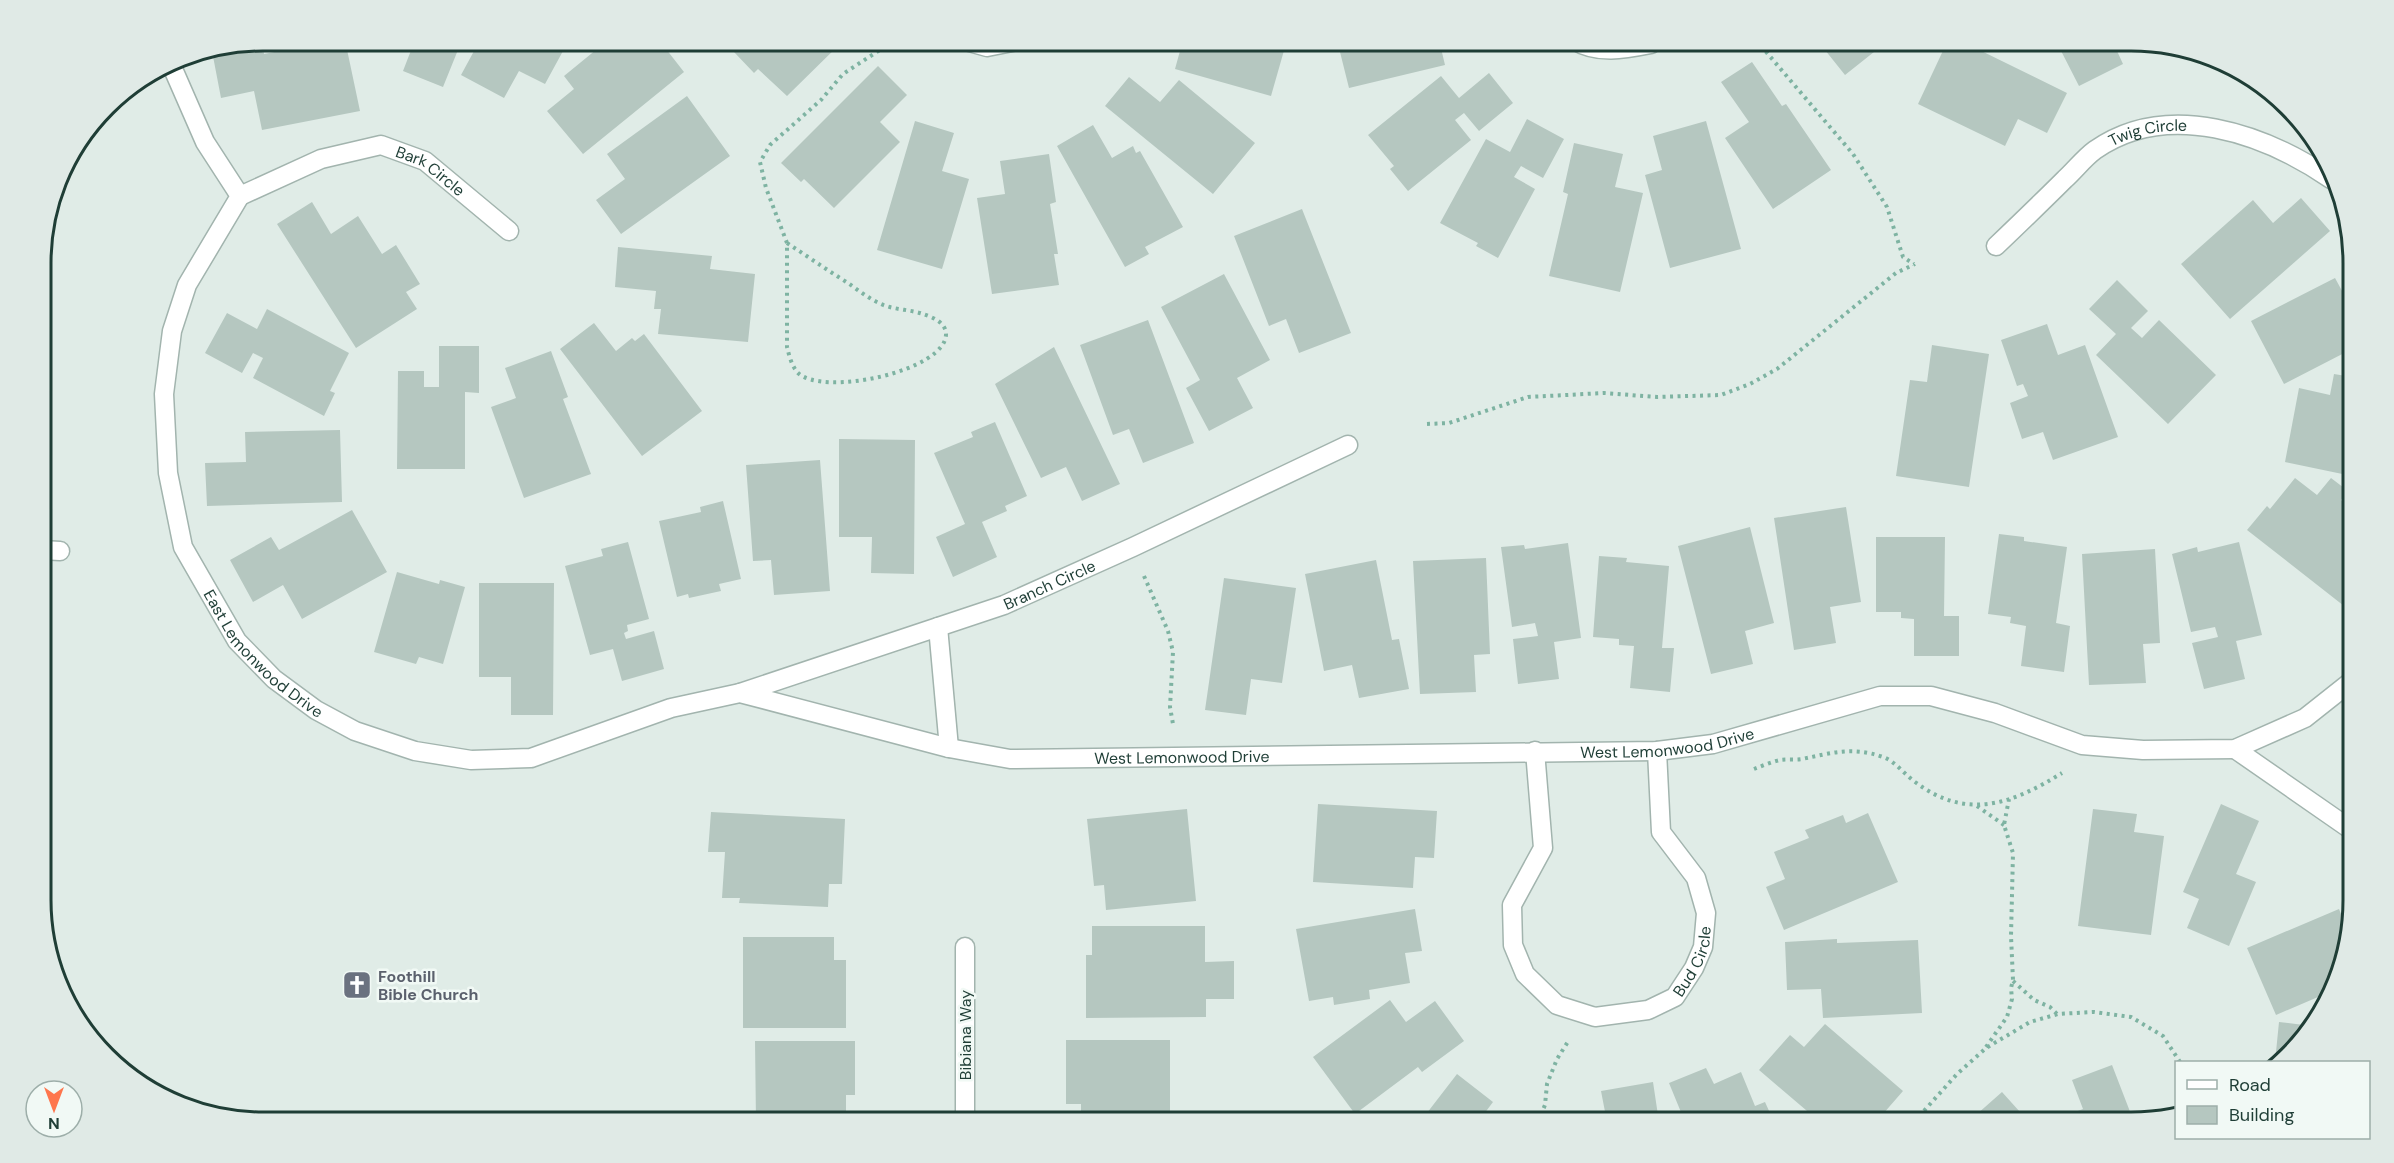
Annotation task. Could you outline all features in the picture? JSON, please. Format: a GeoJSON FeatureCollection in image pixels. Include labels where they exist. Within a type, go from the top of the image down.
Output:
{"type":"FeatureCollection","features":[{"type":"Feature","properties":{"kind":"street"},"geometry":{"type":"LineString","coordinates":[[174,71],[205,142],[240,196]]}},
{"type":"Feature","properties":{"kind":"street","name":"Twig Circle"},"geometry":{"type":"LineString","coordinates":[[1996,246],[2095,150],[2125,135],[2159,125],[2194,123],[2259,142],[2312,166],[2323,174]]}},
{"type":"Feature","properties":{"kind":"street","name":"Bark Circle"},"geometry":{"type":"LineString","coordinates":[[240,196],[321,159],[381,145],[425,160],[509,231]]}},
{"type":"Feature","properties":{"kind":"street","name":"East Lemonwood Drive"},"geometry":{"type":"LineString","coordinates":[[240,196],[187,285],[172,331],[164,394],[168,473],[183,547],[237,641],[274,679],[316,710],[355,731],[415,751],[471,760],[531,758],[671,708],[740,693],[870,727]]}},
{"type":"Feature","properties":{"kind":"street","name":"Branch Circle"},"geometry":{"type":"LineString","coordinates":[[740,693],[1004,605],[1132,548],[1348,445]]}},
{"type":"Feature","properties":{"kind":"street"},"geometry":{"type":"LineString","coordinates":[[51,551],[60,552]]}},
{"type":"Feature","properties":{"kind":"street"},"geometry":{"type":"LineString","coordinates":[[938,627],[949,748]]}},
{"type":"Feature","properties":{"kind":"street","name":"West Lemonwood Drive"},"geometry":{"type":"LineString","coordinates":[[870,727],[949,748],[1010,759],[1657,751],[1713,744],[1880,696],[1931,696],[1995,713],[2082,745],[2143,750],[2235,749],[2306,718],[2343,688]]}},
{"type":"Feature","properties":{"kind":"street"},"geometry":{"type":"LineString","coordinates":[[2235,749],[2343,824]]}},
{"type":"Feature","properties":{"kind":"street","name":"Bud Circle"},"geometry":{"type":"LineString","coordinates":[[1535,751],[1543,848],[1512,904],[1513,945],[1525,974],[1557,1005],[1595,1017],[1648,1010],[1675,997],[1694,968],[1703,947],[1706,913],[1696,878],[1661,831],[1657,751]]}},
{"type":"Feature","properties":{"kind":"street","name":"Bibiana Way"},"geometry":{"type":"LineString","coordinates":[[965,947],[965,1112]]}},
{"type":"Feature","properties":{"kind":"path"},"geometry":{"type":"LineString","coordinates":[[787,243],[880,304],[922,313],[938,320],[945,328],[946,336],[943,344],[917,365],[880,378],[832,382],[812,380],[798,373],[789,358],[787,243],[766,188],[759,162],[770,145],[821,100],[843,74],[878,51]]}},
{"type":"Feature","properties":{"kind":"path"},"geometry":{"type":"LineString","coordinates":[[1427,424],[1449,423],[1537,396],[1604,393],[1657,397],[1721,395],[1750,384],[1777,369],[1896,273],[1915,264],[1903,257],[1887,207],[1853,154],[1765,51]]}},
{"type":"Feature","properties":{"kind":"path"},"geometry":{"type":"LineString","coordinates":[[1144,576],[1168,631],[1173,652],[1170,707],[1173,724]]}},
{"type":"Feature","properties":{"kind":"path"},"geometry":{"type":"LineString","coordinates":[[1754,769],[1779,760],[1798,760],[1846,750],[1866,752],[1886,758],[1914,782],[1935,794],[1958,803],[1976,806],[2028,794],[2062,773]]}},
{"type":"Feature","properties":{"kind":"path"},"geometry":{"type":"LineString","coordinates":[[1986,1048],[2007,1017],[2012,999],[2013,853],[2004,825],[2009,799]]}},
{"type":"Feature","properties":{"kind":"path"},"geometry":{"type":"LineString","coordinates":[[1976,806],[2004,825]]}},
{"type":"Feature","properties":{"kind":"path"},"geometry":{"type":"LineString","coordinates":[[2013,980],[2034,1000],[2050,1007],[2058,1014]]}},
{"type":"Feature","properties":{"kind":"path"},"geometry":{"type":"LineString","coordinates":[[1923,1112],[1957,1074],[1986,1048],[2030,1022],[2058,1014],[2094,1012],[2131,1017],[2163,1036],[2179,1061]]}},
{"type":"Feature","properties":{"kind":"path"},"geometry":{"type":"LineString","coordinates":[[1542,1112],[1545,1105],[1546,1084],[1557,1059],[1570,1038]]}},
{"type":"Feature","properties":{"kind":"building"},"geometry":{"type":"Polygon","coordinates":[[[249,51],[264,51],[264,54],[279,51],[347,51],[360,111],[262,130],[254,91],[221,98],[213,57],[249,51]]]}},
{"type":"Feature","properties":{"kind":"building"},"geometry":{"type":"Polygon","coordinates":[[[411,51],[458,51],[443,87],[403,71],[411,51]]]}},
{"type":"Feature","properties":{"kind":"building"},"geometry":{"type":"Polygon","coordinates":[[[474,51],[563,51],[545,84],[519,71],[504,98],[461,75],[474,51]]]}},
{"type":"Feature","properties":{"kind":"building"},"geometry":{"type":"Polygon","coordinates":[[[595,51],[668,51],[684,72],[583,154],[547,111],[574,89],[564,76],[595,51]]]}},
{"type":"Feature","properties":{"kind":"building"},"geometry":{"type":"Polygon","coordinates":[[[833,51],[787,96],[758,69],[754,73],[734,52],[833,51]]]}},
{"type":"Feature","properties":{"kind":"building"},"geometry":{"type":"Polygon","coordinates":[[[1180,51],[1284,51],[1271,96],[1175,69],[1180,51]]]}},
{"type":"Feature","properties":{"kind":"building"},"geometry":{"type":"Polygon","coordinates":[[[1340,51],[1442,51],[1445,65],[1349,88],[1340,51]]]}},
{"type":"Feature","properties":{"kind":"building"},"geometry":{"type":"Polygon","coordinates":[[[1826,51],[1875,51],[1845,75],[1826,51]]]}},
{"type":"Feature","properties":{"kind":"building"},"geometry":{"type":"Polygon","coordinates":[[[1943,51],[1981,51],[2067,93],[2047,133],[2018,119],[2005,146],[1918,104],[1943,51]]]}},
{"type":"Feature","properties":{"kind":"building"},"geometry":{"type":"Polygon","coordinates":[[[2061,51],[2117,51],[2123,64],[2079,86],[2061,51]]]}},
{"type":"Feature","properties":{"kind":"building"},"geometry":{"type":"Polygon","coordinates":[[[1752,62],[1782,106],[1786,104],[1831,170],[1773,209],[1725,138],[1749,122],[1721,82],[1752,62]]]}},
{"type":"Feature","properties":{"kind":"building"},"geometry":{"type":"Polygon","coordinates":[[[878,66],[907,95],[880,122],[900,142],[834,208],[804,179],[801,182],[781,163],[878,66]]]}},
{"type":"Feature","properties":{"kind":"building"},"geometry":{"type":"Polygon","coordinates":[[[1489,73],[1513,103],[1479,131],[1464,113],[1455,120],[1471,140],[1408,191],[1390,169],[1394,166],[1368,135],[1441,76],[1459,98],[1489,73]]]}},
{"type":"Feature","properties":{"kind":"building"},"geometry":{"type":"Polygon","coordinates":[[[1129,77],[1160,102],[1179,80],[1255,143],[1213,194],[1105,106],[1129,77]]]}},
{"type":"Feature","properties":{"kind":"building"},"geometry":{"type":"Polygon","coordinates":[[[687,96],[730,156],[621,234],[596,200],[625,179],[607,154],[687,96]]]}},
{"type":"Feature","properties":{"kind":"building"},"geometry":{"type":"Polygon","coordinates":[[[1527,119],[1564,139],[1543,178],[1521,166],[1514,177],[1535,189],[1498,258],[1476,246],[1478,243],[1440,223],[1486,139],[1510,152],[1527,119]]]}},
{"type":"Feature","properties":{"kind":"building"},"geometry":{"type":"Polygon","coordinates":[[[915,121],[954,133],[942,171],[969,179],[942,269],[877,250],[915,121]]]}},
{"type":"Feature","properties":{"kind":"building"},"geometry":{"type":"Polygon","coordinates":[[[1706,121],[1741,249],[1670,268],[1645,175],[1662,170],[1653,136],[1706,121]]]}},
{"type":"Feature","properties":{"kind":"building"},"geometry":{"type":"Polygon","coordinates":[[[1093,125],[1112,158],[1133,146],[1136,153],[1140,151],[1183,227],[1145,247],[1149,254],[1125,267],[1057,146],[1093,125]]]}},
{"type":"Feature","properties":{"kind":"building"},"geometry":{"type":"Polygon","coordinates":[[[1574,143],[1623,154],[1615,187],[1643,193],[1620,292],[1549,276],[1568,194],[1563,192],[1574,143]]]}},
{"type":"Feature","properties":{"kind":"building"},"geometry":{"type":"Polygon","coordinates":[[[1049,154],[1056,202],[1050,204],[1058,254],[1054,254],[1059,285],[992,294],[977,198],[1005,194],[1000,161],[1049,154]]]}},
{"type":"Feature","properties":{"kind":"building"},"geometry":{"type":"Polygon","coordinates":[[[2301,198],[2330,231],[2230,319],[2181,264],[2253,200],[2273,223],[2301,198]]]}},
{"type":"Feature","properties":{"kind":"building"},"geometry":{"type":"Polygon","coordinates":[[[312,202],[331,234],[358,216],[382,254],[396,245],[420,284],[406,292],[417,309],[356,348],[277,224],[312,202]]]}},
{"type":"Feature","properties":{"kind":"building"},"geometry":{"type":"Polygon","coordinates":[[[1302,209],[1351,333],[1299,353],[1286,319],[1269,326],[1234,236],[1302,209]]]}},
{"type":"Feature","properties":{"kind":"building"},"geometry":{"type":"Polygon","coordinates":[[[618,247],[712,256],[710,269],[755,274],[748,342],[658,334],[661,309],[654,309],[656,291],[615,287],[618,247]]]}},
{"type":"Feature","properties":{"kind":"building"},"geometry":{"type":"Polygon","coordinates":[[[1224,274],[1270,360],[1237,378],[1253,408],[1209,431],[1186,388],[1200,380],[1161,307],[1224,274]]]}},
{"type":"Feature","properties":{"kind":"building"},"geometry":{"type":"Polygon","coordinates":[[[2335,278],[2343,293],[2343,354],[2284,384],[2251,321],[2335,278]]]}},
{"type":"Feature","properties":{"kind":"building"},"geometry":{"type":"Polygon","coordinates":[[[2117,280],[2148,311],[2131,328],[2142,338],[2159,320],[2216,375],[2168,424],[2096,355],[2116,334],[2089,309],[2117,280]]]}},
{"type":"Feature","properties":{"kind":"building"},"geometry":{"type":"Polygon","coordinates":[[[267,309],[349,353],[330,391],[335,393],[324,416],[253,378],[263,358],[253,353],[242,373],[205,353],[227,313],[257,329],[267,309]]]}},
{"type":"Feature","properties":{"kind":"building"},"geometry":{"type":"Polygon","coordinates":[[[1148,320],[1194,443],[1143,463],[1129,429],[1113,435],[1080,345],[1148,320]]]}},
{"type":"Feature","properties":{"kind":"building"},"geometry":{"type":"Polygon","coordinates":[[[594,323],[616,351],[632,338],[635,341],[644,334],[702,411],[642,456],[560,349],[594,323]]]}},
{"type":"Feature","properties":{"kind":"building"},"geometry":{"type":"Polygon","coordinates":[[[2047,324],[2058,355],[2085,345],[2118,437],[2053,460],[2043,432],[2022,439],[2010,403],[2028,396],[2023,384],[2017,386],[2001,340],[2047,324]]]}},
{"type":"Feature","properties":{"kind":"building"},"geometry":{"type":"Polygon","coordinates":[[[1932,345],[1989,354],[1969,487],[1896,476],[1910,380],[1927,382],[1932,345]]]}},
{"type":"Feature","properties":{"kind":"building"},"geometry":{"type":"Polygon","coordinates":[[[439,346],[479,346],[479,393],[465,392],[465,469],[397,469],[398,371],[424,371],[424,387],[439,387],[439,346]]]}},
{"type":"Feature","properties":{"kind":"building"},"geometry":{"type":"Polygon","coordinates":[[[1054,347],[1120,484],[1082,501],[1066,467],[1041,478],[995,384],[1054,347]]]}},
{"type":"Feature","properties":{"kind":"building"},"geometry":{"type":"Polygon","coordinates":[[[551,351],[568,397],[563,399],[591,474],[524,498],[491,407],[516,398],[505,368],[551,351]]]}},
{"type":"Feature","properties":{"kind":"building"},"geometry":{"type":"Polygon","coordinates":[[[2334,374],[2343,376],[2343,474],[2285,462],[2299,388],[2330,395],[2334,374]]]}},
{"type":"Feature","properties":{"kind":"building"},"geometry":{"type":"Polygon","coordinates":[[[995,422],[1027,496],[1005,506],[1007,511],[982,522],[997,557],[953,577],[936,537],[965,524],[934,453],[973,437],[971,432],[995,422]]]}},
{"type":"Feature","properties":{"kind":"building"},"geometry":{"type":"Polygon","coordinates":[[[340,430],[342,502],[207,506],[205,463],[246,462],[245,432],[340,430]]]}},
{"type":"Feature","properties":{"kind":"building"},"geometry":{"type":"Polygon","coordinates":[[[839,439],[915,440],[914,574],[871,573],[872,537],[839,537],[839,439]]]}},
{"type":"Feature","properties":{"kind":"building"},"geometry":{"type":"Polygon","coordinates":[[[820,460],[830,591],[774,595],[771,560],[753,561],[746,465],[820,460]]]}},
{"type":"Feature","properties":{"kind":"building"},"geometry":{"type":"Polygon","coordinates":[[[2295,478],[2317,495],[2331,478],[2343,487],[2341,500],[2343,502],[2343,605],[2247,530],[2267,506],[2270,509],[2295,478]]]}},
{"type":"Feature","properties":{"kind":"building"},"geometry":{"type":"Polygon","coordinates":[[[723,501],[741,579],[719,584],[721,591],[689,598],[688,594],[677,597],[659,521],[701,512],[700,507],[723,501]]]}},
{"type":"Feature","properties":{"kind":"building"},"geometry":{"type":"Polygon","coordinates":[[[1846,507],[1861,602],[1830,607],[1836,643],[1794,650],[1774,518],[1846,507]]]}},
{"type":"Feature","properties":{"kind":"building"},"geometry":{"type":"Polygon","coordinates":[[[352,510],[387,572],[302,619],[283,585],[253,602],[230,560],[271,537],[279,550],[352,510]]]}},
{"type":"Feature","properties":{"kind":"building"},"geometry":{"type":"Polygon","coordinates":[[[1750,527],[1774,623],[1745,631],[1753,664],[1711,674],[1678,546],[1750,527]]]}},
{"type":"Feature","properties":{"kind":"building"},"geometry":{"type":"Polygon","coordinates":[[[1999,534],[2024,537],[2024,541],[2067,547],[2056,623],[2070,626],[2064,672],[2021,666],[2026,626],[2010,623],[2011,617],[1988,614],[1999,534]]]}},
{"type":"Feature","properties":{"kind":"building"},"geometry":{"type":"Polygon","coordinates":[[[1876,537],[1945,537],[1944,616],[1959,616],[1959,656],[1914,656],[1914,619],[1901,618],[1901,612],[1876,612],[1876,537]]]}},
{"type":"Feature","properties":{"kind":"building"},"geometry":{"type":"Polygon","coordinates":[[[628,542],[649,619],[627,625],[628,631],[624,633],[626,639],[654,631],[664,669],[622,681],[613,649],[590,655],[565,566],[603,556],[601,549],[628,542]]]}},
{"type":"Feature","properties":{"kind":"building"},"geometry":{"type":"Polygon","coordinates":[[[2239,542],[2262,635],[2236,641],[2245,679],[2204,689],[2192,643],[2218,637],[2215,627],[2191,632],[2172,554],[2197,547],[2198,552],[2239,542]]]}},
{"type":"Feature","properties":{"kind":"building"},"geometry":{"type":"Polygon","coordinates":[[[1568,543],[1581,638],[1554,642],[1559,679],[1518,684],[1513,639],[1538,636],[1535,623],[1512,627],[1501,547],[1524,545],[1525,549],[1568,543]]]}},
{"type":"Feature","properties":{"kind":"building"},"geometry":{"type":"Polygon","coordinates":[[[2155,549],[2160,643],[2143,644],[2146,683],[2089,685],[2082,554],[2155,549]]]}},
{"type":"Feature","properties":{"kind":"building"},"geometry":{"type":"Polygon","coordinates":[[[1599,556],[1627,558],[1626,562],[1669,566],[1662,648],[1674,648],[1670,692],[1630,688],[1634,646],[1619,645],[1619,639],[1593,637],[1599,556]]]}},
{"type":"Feature","properties":{"kind":"building"},"geometry":{"type":"Polygon","coordinates":[[[1486,558],[1490,654],[1474,655],[1476,692],[1420,694],[1413,561],[1486,558]]]}},
{"type":"Feature","properties":{"kind":"building"},"geometry":{"type":"Polygon","coordinates":[[[1376,560],[1392,640],[1399,639],[1409,689],[1359,698],[1352,665],[1324,671],[1305,574],[1376,560]]]}},
{"type":"Feature","properties":{"kind":"building"},"geometry":{"type":"Polygon","coordinates":[[[397,572],[439,584],[440,580],[465,587],[443,664],[419,657],[416,664],[374,652],[397,572]]]}},
{"type":"Feature","properties":{"kind":"building"},"geometry":{"type":"Polygon","coordinates":[[[1224,578],[1296,588],[1282,683],[1251,679],[1246,715],[1205,710],[1224,578]]]}},
{"type":"Feature","properties":{"kind":"building"},"geometry":{"type":"Polygon","coordinates":[[[479,583],[554,583],[553,715],[511,715],[511,677],[479,677],[479,583]]]}},
{"type":"Feature","properties":{"kind":"building"},"geometry":{"type":"Polygon","coordinates":[[[1318,804],[1437,811],[1434,858],[1415,857],[1413,888],[1313,882],[1318,804]]]}},
{"type":"Feature","properties":{"kind":"building"},"geometry":{"type":"Polygon","coordinates":[[[2221,804],[2259,821],[2236,874],[2256,882],[2229,946],[2187,928],[2199,899],[2183,892],[2221,804]]]}},
{"type":"Feature","properties":{"kind":"building"},"geometry":{"type":"Polygon","coordinates":[[[1187,809],[1196,901],[1106,910],[1104,885],[1094,886],[1087,819],[1187,809]]]}},
{"type":"Feature","properties":{"kind":"building"},"geometry":{"type":"Polygon","coordinates":[[[2093,809],[2137,814],[2134,832],[2164,836],[2151,935],[2078,926],[2093,809]]]}},
{"type":"Feature","properties":{"kind":"building"},"geometry":{"type":"Polygon","coordinates":[[[711,812],[845,819],[842,884],[829,884],[828,907],[739,903],[740,898],[722,898],[725,852],[708,852],[711,812]]]}},
{"type":"Feature","properties":{"kind":"building"},"geometry":{"type":"Polygon","coordinates":[[[1868,813],[1898,882],[1784,930],[1766,887],[1785,879],[1774,852],[1809,838],[1805,830],[1843,815],[1846,823],[1868,813]]]}},
{"type":"Feature","properties":{"kind":"building"},"geometry":{"type":"Polygon","coordinates":[[[1415,909],[1422,951],[1405,953],[1410,983],[1369,990],[1370,999],[1334,1005],[1333,997],[1309,1001],[1296,929],[1415,909]]]}},
{"type":"Feature","properties":{"kind":"building"},"geometry":{"type":"Polygon","coordinates":[[[2339,909],[2342,918],[2336,955],[2320,996],[2276,1015],[2247,948],[2339,909]]]}},
{"type":"Feature","properties":{"kind":"building"},"geometry":{"type":"Polygon","coordinates":[[[1092,926],[1205,926],[1205,962],[1234,961],[1234,999],[1206,999],[1206,1017],[1086,1018],[1086,955],[1092,955],[1092,926]]]}},
{"type":"Feature","properties":{"kind":"building"},"geometry":{"type":"Polygon","coordinates":[[[743,937],[834,937],[834,960],[846,960],[846,1028],[743,1028],[743,937]]]}},
{"type":"Feature","properties":{"kind":"building"},"geometry":{"type":"Polygon","coordinates":[[[1837,939],[1837,943],[1918,940],[1922,1013],[1823,1018],[1821,989],[1787,990],[1785,942],[1837,939]]]}},
{"type":"Feature","properties":{"kind":"building"},"geometry":{"type":"Polygon","coordinates":[[[1390,1000],[1406,1022],[1435,1001],[1464,1041],[1422,1072],[1418,1067],[1358,1112],[1354,1112],[1313,1057],[1390,1000]]]}},
{"type":"Feature","properties":{"kind":"building"},"geometry":{"type":"Polygon","coordinates":[[[2279,1022],[2302,1025],[2290,1040],[2276,1055],[2279,1022]]]}},
{"type":"Feature","properties":{"kind":"building"},"geometry":{"type":"Polygon","coordinates":[[[1825,1024],[1903,1091],[1885,1112],[1808,1112],[1759,1070],[1790,1035],[1804,1047],[1825,1024]]]}},
{"type":"Feature","properties":{"kind":"building"},"geometry":{"type":"Polygon","coordinates":[[[1066,1040],[1170,1040],[1170,1112],[1081,1112],[1081,1104],[1066,1104],[1066,1040]]]}},
{"type":"Feature","properties":{"kind":"building"},"geometry":{"type":"Polygon","coordinates":[[[755,1041],[855,1041],[855,1095],[846,1095],[846,1112],[756,1112],[755,1041]]]}},
{"type":"Feature","properties":{"kind":"building"},"geometry":{"type":"Polygon","coordinates":[[[2112,1065],[2130,1112],[2075,1112],[2083,1109],[2072,1080],[2112,1065]]]}},
{"type":"Feature","properties":{"kind":"building"},"geometry":{"type":"Polygon","coordinates":[[[1706,1068],[1714,1084],[1741,1072],[1755,1106],[1765,1102],[1770,1112],[1681,1112],[1669,1083],[1706,1068]]]}},
{"type":"Feature","properties":{"kind":"building"},"geometry":{"type":"Polygon","coordinates":[[[1457,1074],[1493,1102],[1486,1112],[1428,1112],[1457,1074]]]}},
{"type":"Feature","properties":{"kind":"building"},"geometry":{"type":"Polygon","coordinates":[[[1653,1082],[1658,1112],[1605,1112],[1601,1091],[1653,1082]]]}},
{"type":"Feature","properties":{"kind":"building"},"geometry":{"type":"Polygon","coordinates":[[[2002,1092],[2020,1112],[1979,1112],[2002,1092]]]}},
{"type":"Feature","properties":{"kind":"place","name":"Foothill Bible Church"},"geometry":{"type":"Point","coordinates":[357,985]}}]}
